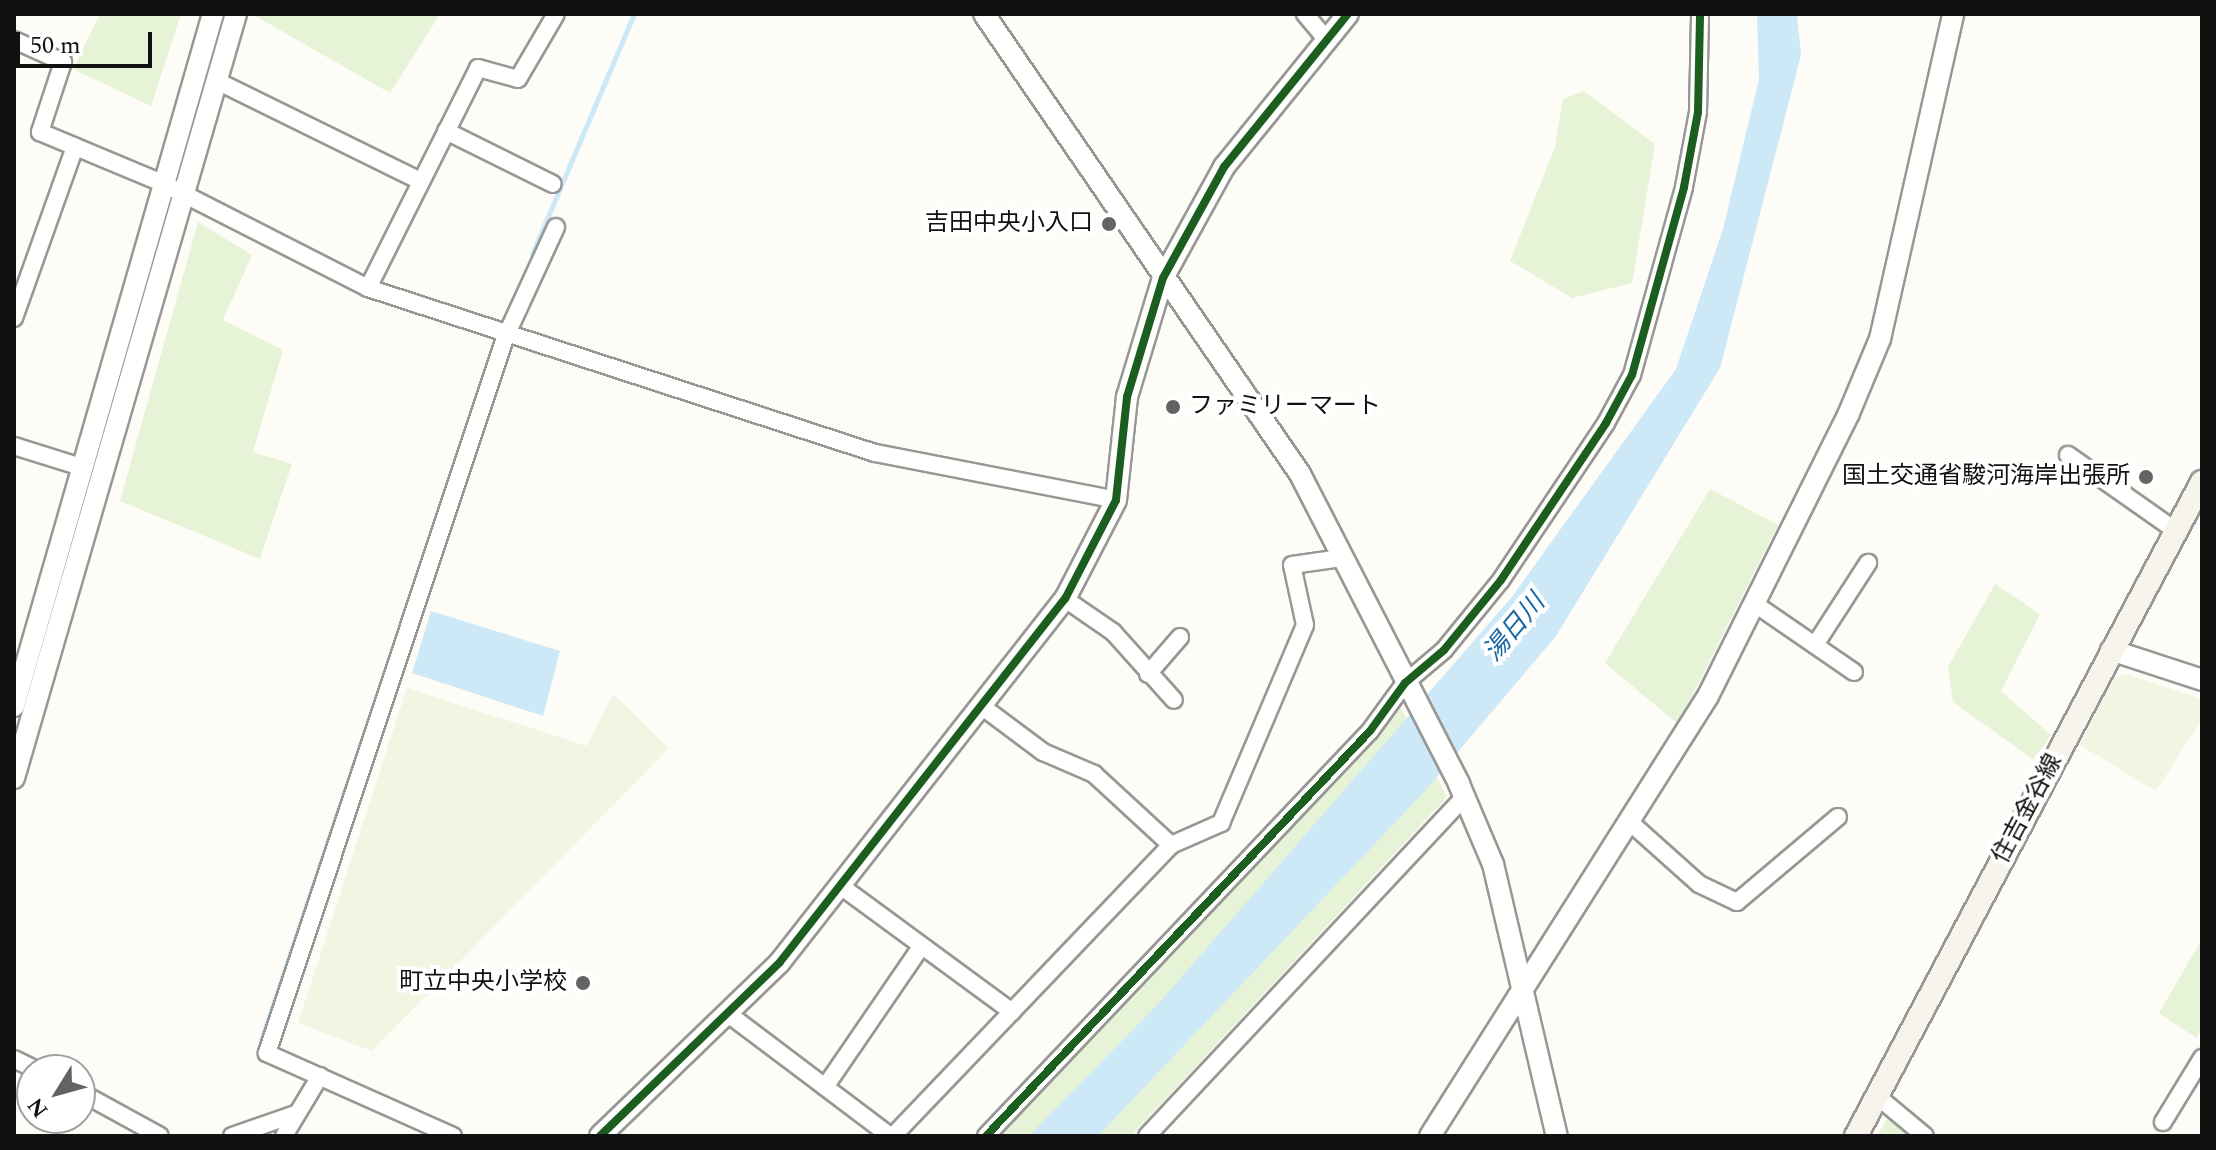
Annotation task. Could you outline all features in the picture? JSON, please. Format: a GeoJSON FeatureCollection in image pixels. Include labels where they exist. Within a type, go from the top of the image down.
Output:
{"type":"FeatureCollection","features":[{"type":"Feature","properties":{"kind":"main road","name":"住吉金谷線"},"geometry":{"type":"LineString","coordinates":[[1856,1136],[2202,482]]}},
{"type":"Feature","properties":{"kind":"street"},"geometry":{"type":"LineString","coordinates":[[14,706],[213,14]]}},
{"type":"Feature","properties":{"kind":"street"},"geometry":{"type":"LineString","coordinates":[[14,778],[236,14]]}},
{"type":"Feature","properties":{"kind":"street"},"geometry":{"type":"LineString","coordinates":[[368,288],[478,68],[518,79],[556,14]]}},
{"type":"Feature","properties":{"kind":"street"},"geometry":{"type":"LineString","coordinates":[[984,14],[1300,474],[1462,790],[1493,864],[1557,1136]]}},
{"type":"Feature","properties":{"kind":"street"},"geometry":{"type":"LineString","coordinates":[[1305,14],[1327,40]]}},
{"type":"Feature","properties":{"kind":"street"},"geometry":{"type":"LineString","coordinates":[[600,1136],[727,1013],[842,887],[1065,599],[1116,500],[1127,397],[1163,278],[1224,167],[1348,14]]}},
{"type":"Feature","properties":{"kind":"street"},"geometry":{"type":"LineString","coordinates":[[986,1136],[1370,731],[1405,683],[1444,650],[1501,580],[1632,375],[1684,187],[1698,112],[1700,14]]}},
{"type":"Feature","properties":{"kind":"street"},"geometry":{"type":"LineString","coordinates":[[1430,1136],[1632,824],[1755,604],[1880,339],[1953,14]]}},
{"type":"Feature","properties":{"kind":"street"},"geometry":{"type":"LineString","coordinates":[[14,40],[63,62],[40,132],[162,183],[368,288],[505,338],[875,453],[1116,500]]}},
{"type":"Feature","properties":{"kind":"street"},"geometry":{"type":"LineString","coordinates":[[217,81],[420,181]]}},
{"type":"Feature","properties":{"kind":"street"},"geometry":{"type":"LineString","coordinates":[[446,131],[553,184]]}},
{"type":"Feature","properties":{"kind":"street"},"geometry":{"type":"LineString","coordinates":[[14,318],[75,147]]}},
{"type":"Feature","properties":{"kind":"street"},"geometry":{"type":"LineString","coordinates":[[453,1136],[267,1053],[505,338],[556,227]]}},
{"type":"Feature","properties":{"kind":"street"},"geometry":{"type":"LineString","coordinates":[[14,446],[81,467]]}},
{"type":"Feature","properties":{"kind":"street"},"geometry":{"type":"LineString","coordinates":[[2068,455],[2176,531]]}},
{"type":"Feature","properties":{"kind":"street"},"geometry":{"type":"LineString","coordinates":[[727,1013],[891,1136],[1171,845],[1221,823],[1230,809],[1305,625],[1292,565],[1342,558]]}},
{"type":"Feature","properties":{"kind":"street"},"geometry":{"type":"LineString","coordinates":[[1815,645],[1868,563]]}},
{"type":"Feature","properties":{"kind":"street"},"geometry":{"type":"LineString","coordinates":[[1065,599],[1113,632],[1174,700]]}},
{"type":"Feature","properties":{"kind":"street"},"geometry":{"type":"LineString","coordinates":[[1755,604],[1854,672]]}},
{"type":"Feature","properties":{"kind":"street"},"geometry":{"type":"LineString","coordinates":[[1148,674],[1180,637]]}},
{"type":"Feature","properties":{"kind":"street"},"geometry":{"type":"LineString","coordinates":[[2111,650],[2202,680]]}},
{"type":"Feature","properties":{"kind":"street"},"geometry":{"type":"LineString","coordinates":[[980,705],[1043,752],[1094,774],[1171,845]]}},
{"type":"Feature","properties":{"kind":"street"},"geometry":{"type":"LineString","coordinates":[[1147,1136],[1462,790]]}},
{"type":"Feature","properties":{"kind":"street"},"geometry":{"type":"LineString","coordinates":[[1632,824],[1699,884],[1737,902],[1838,817]]}},
{"type":"Feature","properties":{"kind":"street"},"geometry":{"type":"LineString","coordinates":[[842,887],[1012,1012]]}},
{"type":"Feature","properties":{"kind":"street"},"geometry":{"type":"LineString","coordinates":[[825,1087],[921,947]]}},
{"type":"Feature","properties":{"kind":"street"},"geometry":{"type":"LineString","coordinates":[[2163,1122],[2202,1058]]}},
{"type":"Feature","properties":{"kind":"street"},"geometry":{"type":"LineString","coordinates":[[284,1136],[320,1076]]}},
{"type":"Feature","properties":{"kind":"street"},"geometry":{"type":"LineString","coordinates":[[1877,1096],[1925,1136]]}},
{"type":"Feature","properties":{"kind":"street"},"geometry":{"type":"LineString","coordinates":[[96,1101],[160,1136]]}},
{"type":"Feature","properties":{"kind":"street"},"geometry":{"type":"LineString","coordinates":[[232,1136],[295,1114]]}},
{"type":"Feature","properties":{"kind":"green space"},"geometry":{"type":"Polygon","coordinates":[[[100,14],[181,14],[151,106],[73,69],[100,14]]]}},
{"type":"Feature","properties":{"kind":"green space"},"geometry":{"type":"Polygon","coordinates":[[[252,14],[440,14],[390,93],[252,14]]]}},
{"type":"Feature","properties":{"kind":"green space"},"geometry":{"type":"Polygon","coordinates":[[[1584,91],[1655,144],[1632,283],[1572,298],[1510,261],[1555,147],[1563,99],[1584,91]]]}},
{"type":"Feature","properties":{"kind":"green space"},"geometry":{"type":"Polygon","coordinates":[[[198,222],[252,255],[223,320],[283,350],[253,452],[292,464],[260,559],[120,501],[198,222]]]}},
{"type":"Feature","properties":{"kind":"green space"},"geometry":{"type":"Polygon","coordinates":[[[1710,489],[1778,525],[1678,724],[1605,663],[1710,489]]]}},
{"type":"Feature","properties":{"kind":"green space"},"geometry":{"type":"Polygon","coordinates":[[[1995,584],[2040,614],[2001,691],[2051,735],[2034,760],[1953,702],[1948,667],[1995,584]]]}},
{"type":"Feature","properties":{"kind":"green space"},"geometry":{"type":"Polygon","coordinates":[[[2125,674],[2202,699],[2202,719],[2156,791],[2080,745],[2114,678],[2125,674]]]}},
{"type":"Feature","properties":{"kind":"green space"},"geometry":{"type":"Polygon","coordinates":[[[407,688],[587,746],[613,694],[669,748],[372,1051],[298,1023],[407,688]]]}},
{"type":"Feature","properties":{"kind":"green space"},"geometry":{"type":"Polygon","coordinates":[[[1400,706],[1447,797],[1131,1136],[989,1136],[1400,706]]]}},
{"type":"Feature","properties":{"kind":"green space"},"geometry":{"type":"Polygon","coordinates":[[[2202,939],[2202,1028],[2196,1038],[2159,1013],[2202,939]]]}},
{"type":"Feature","properties":{"kind":"green space"},"geometry":{"type":"Polygon","coordinates":[[[1888,1117],[1910,1136],[1877,1136],[1888,1117]]]}},
{"type":"Feature","properties":{"kind":"water","name":"湯日川"},"geometry":{"type":"Polygon","coordinates":[[[1757,14],[1797,14],[1801,55],[1720,368],[1556,636],[1424,792],[1098,1136],[1029,1136],[1159,1003],[1511,598],[1676,369],[1723,229],[1759,79],[1757,14]]]}},
{"type":"Feature","properties":{"kind":"water"},"geometry":{"type":"Polygon","coordinates":[[[431,611],[560,651],[543,716],[412,673],[431,611]]]}},
{"type":"Feature","properties":{"kind":"waterway"},"geometry":{"type":"LineString","coordinates":[[532,254],[634,14]]}},
{"type":"Feature","properties":{"kind":"waterway"},"geometry":{"type":"LineString","coordinates":[[261,1040],[482,381]]}},
{"type":"Feature","properties":{"kind":"cycle path"},"geometry":{"type":"LineString","coordinates":[[600,1136],[780,962],[1065,599],[1116,500],[1127,397],[1163,278],[1224,167],[1348,14]]}},
{"type":"Feature","properties":{"kind":"cycle path"},"geometry":{"type":"LineString","coordinates":[[986,1136],[1370,731],[1405,683],[1444,650],[1501,580],[1606,423],[1632,375],[1684,187],[1698,112],[1700,14]]}},
{"type":"Feature","properties":{"kind":"place","name":"吉田中央小入口"},"geometry":{"type":"Point","coordinates":[1109,224]}},
{"type":"Feature","properties":{"kind":"place","name":"ファミリーマート"},"geometry":{"type":"Point","coordinates":[1173,407]}},
{"type":"Feature","properties":{"kind":"place","name":"国土交通省駿河海岸出張所"},"geometry":{"type":"Point","coordinates":[2146,477]}},
{"type":"Feature","properties":{"kind":"place","name":"町立中央小学校"},"geometry":{"type":"Point","coordinates":[583,983]}}]}
